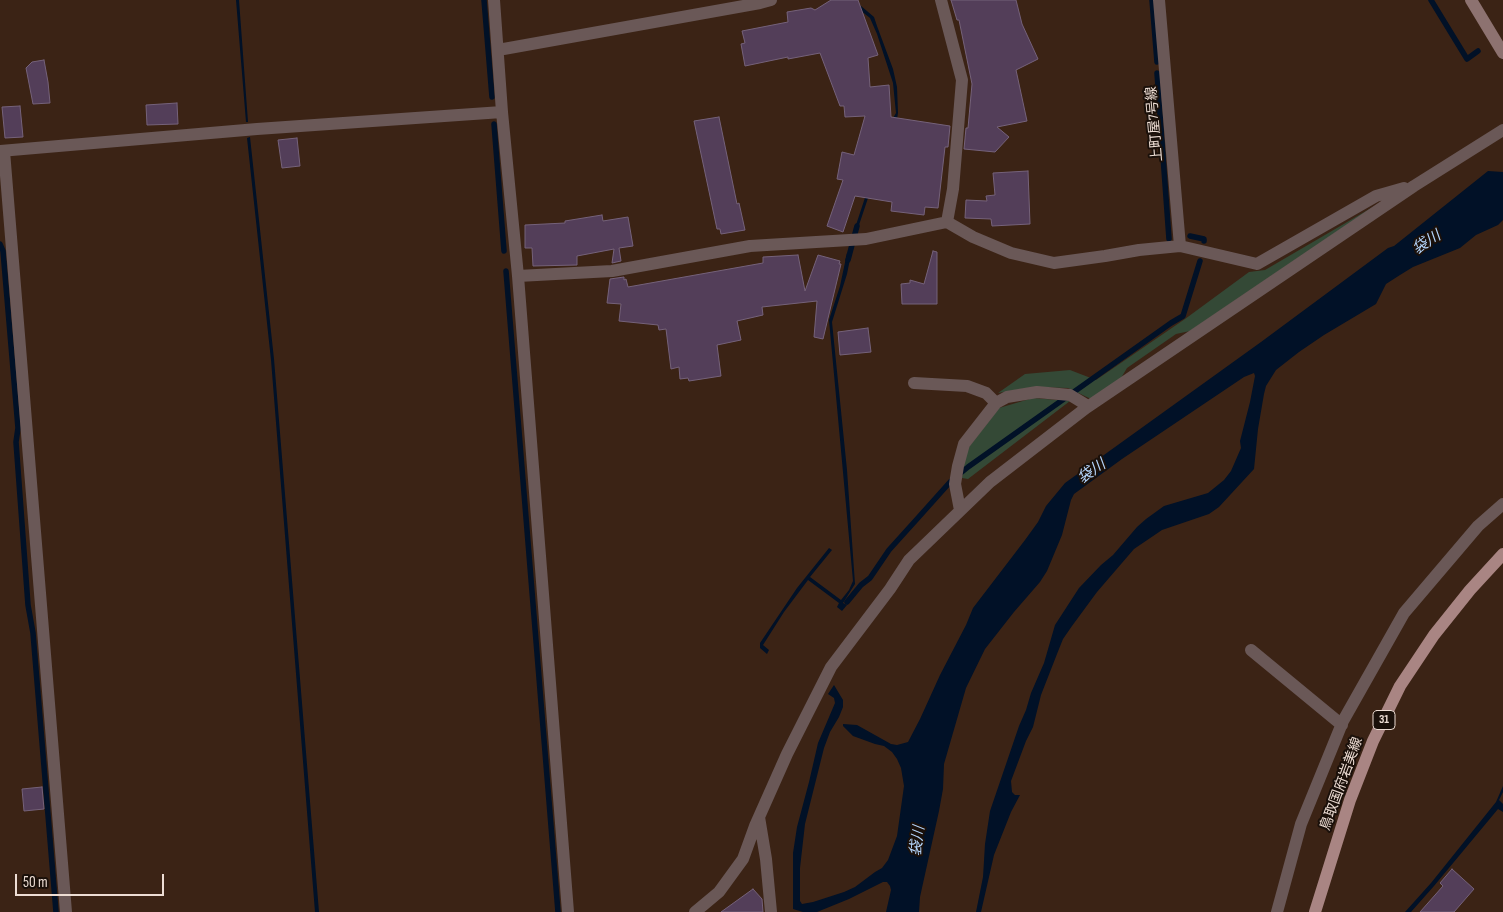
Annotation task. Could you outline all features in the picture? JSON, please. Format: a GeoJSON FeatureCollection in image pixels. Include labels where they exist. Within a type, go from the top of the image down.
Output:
{"type":"FeatureCollection","features":[{"type":"Feature","properties":{"kind":"main road"},"geometry":{"type":"LineString","coordinates":[[1471,0],[1503,53]]}},
{"type":"Feature","properties":{"kind":"main road","name":"鳥取国府岩美線"},"geometry":{"type":"LineString","coordinates":[[1315,912],[1350,800],[1373,741],[1400,686],[1434,635],[1470,590],[1503,554]]}},
{"type":"Feature","properties":{"kind":"street"},"geometry":{"type":"LineString","coordinates":[[494,0],[502,112],[518,276],[568,912]]}},
{"type":"Feature","properties":{"kind":"street"},"geometry":{"type":"LineString","coordinates":[[498,50],[771,0]]}},
{"type":"Feature","properties":{"kind":"street"},"geometry":{"type":"LineString","coordinates":[[941,0],[962,80],[954,189],[947,222]]}},
{"type":"Feature","properties":{"kind":"street","name":"上町屋7号線"},"geometry":{"type":"LineString","coordinates":[[1159,0],[1180,246]]}},
{"type":"Feature","properties":{"kind":"street"},"geometry":{"type":"LineString","coordinates":[[66,912],[2,151],[257,129],[502,112]]}},
{"type":"Feature","properties":{"kind":"street"},"geometry":{"type":"LineString","coordinates":[[695,912],[719,892],[743,859],[759,816],[787,754],[831,667],[890,589],[909,560],[960,510],[990,482],[1088,406],[1414,186],[1503,130]]}},
{"type":"Feature","properties":{"kind":"street"},"geometry":{"type":"LineString","coordinates":[[518,276],[612,271],[750,246],[866,239],[947,222],[973,237],[1010,253],[1054,263],[1139,250],[1180,246],[1257,264],[1376,196],[1414,186]]}},
{"type":"Feature","properties":{"kind":"street"},"geometry":{"type":"LineString","coordinates":[[914,383],[967,386],[986,393],[996,403]]}},
{"type":"Feature","properties":{"kind":"street"},"geometry":{"type":"LineString","coordinates":[[960,510],[955,484],[964,444],[996,403],[1007,397],[1037,392],[1070,395],[1088,406]]}},
{"type":"Feature","properties":{"kind":"street"},"geometry":{"type":"LineString","coordinates":[[1277,912],[1301,824],[1342,725],[1404,613],[1478,526],[1503,504]]}},
{"type":"Feature","properties":{"kind":"street"},"geometry":{"type":"LineString","coordinates":[[1251,650],[1342,725]]}},
{"type":"Feature","properties":{"kind":"street"},"geometry":{"type":"LineString","coordinates":[[759,816],[766,859],[771,912]]}},
{"type":"Feature","properties":{"kind":"green space"},"geometry":{"type":"Polygon","coordinates":[[[1378,204],[1190,331],[1176,334],[1127,368],[1118,383],[1091,399],[1068,388],[1034,387],[998,393],[1025,374],[1070,370],[1096,380],[1249,272],[1265,270],[1378,204]]]}},
{"type":"Feature","properties":{"kind":"green space"},"geometry":{"type":"Polygon","coordinates":[[[1033,398],[1070,401],[968,479],[962,478],[965,452],[999,408],[1033,398]]]}},
{"type":"Feature","properties":{"kind":"water"},"geometry":{"type":"Polygon","coordinates":[[[236,0],[239,0],[248,122],[246,122],[236,0]]]}},
{"type":"Feature","properties":{"kind":"water"},"geometry":{"type":"Polygon","coordinates":[[[854,0],[874,17],[893,69],[897,87],[898,113],[857,231],[854,231],[889,125],[896,113],[893,83],[877,34],[870,18],[860,10],[854,0]]]}},
{"type":"Feature","properties":{"kind":"water"},"geometry":{"type":"Polygon","coordinates":[[[250,137],[274,359],[319,912],[315,912],[271,360],[247,138],[250,137]]]}},
{"type":"Feature","properties":{"kind":"water","name":"袋川"},"geometry":{"type":"Polygon","coordinates":[[[1488,171],[1503,172],[1503,220],[1498,225],[1476,235],[1460,248],[1413,267],[1386,284],[1376,304],[1324,335],[1276,370],[1266,386],[1264,394],[1254,469],[1219,507],[1209,514],[1162,530],[1134,549],[1097,592],[1063,639],[1041,695],[1033,727],[1011,781],[1012,792],[1015,795],[1020,795],[994,855],[981,912],[976,912],[983,877],[990,811],[1031,693],[1044,663],[1055,625],[1079,588],[1146,519],[1164,506],[1208,493],[1224,480],[1231,471],[1241,448],[1240,441],[1250,402],[1254,373],[1244,377],[1122,459],[1074,494],[1062,535],[1047,571],[985,649],[966,688],[944,764],[943,789],[920,897],[919,912],[886,912],[891,890],[887,882],[883,882],[817,912],[803,912],[793,909],[793,853],[797,827],[818,743],[835,703],[834,698],[828,694],[834,685],[843,700],[843,707],[824,748],[805,824],[800,868],[800,901],[802,904],[844,892],[855,887],[882,868],[888,860],[897,836],[904,786],[901,768],[897,759],[884,746],[853,736],[843,724],[857,725],[891,744],[897,745],[908,742],[973,608],[1038,522],[1046,506],[1065,483],[1388,248],[1394,246],[1488,171]]]}},
{"type":"Feature","properties":{"kind":"water"},"geometry":{"type":"Polygon","coordinates":[[[847,253],[851,254],[847,274],[832,322],[847,470],[855,584],[843,603],[847,605],[842,611],[837,607],[839,603],[808,580],[784,612],[763,645],[769,650],[767,654],[760,648],[760,643],[797,588],[829,548],[832,550],[810,577],[841,600],[853,581],[829,320],[840,286],[847,253]]]}},
{"type":"Feature","properties":{"kind":"water"},"geometry":{"type":"Polygon","coordinates":[[[1503,786],[1503,792],[1499,800],[1503,804],[1503,812],[1498,809],[1411,912],[1405,912],[1431,883],[1496,802],[1503,786]]]}},
{"type":"Feature","properties":{"kind":"building"},"geometry":{"type":"Polygon","coordinates":[[[831,0],[858,0],[878,55],[868,58],[870,87],[889,85],[891,117],[950,126],[948,147],[945,147],[938,208],[925,207],[924,215],[891,211],[892,202],[855,196],[843,232],[827,226],[843,180],[837,179],[842,152],[854,155],[865,116],[845,117],[844,106],[840,106],[820,53],[788,59],[788,57],[745,66],[741,44],[745,43],[742,31],[788,22],[787,12],[811,8],[815,10],[831,0]]]}},
{"type":"Feature","properties":{"kind":"building"},"geometry":{"type":"Polygon","coordinates":[[[951,0],[1016,0],[1022,24],[1038,59],[1016,70],[1027,121],[997,127],[1009,137],[995,152],[964,149],[972,84],[959,20],[957,20],[951,0]]]}},
{"type":"Feature","properties":{"kind":"building"},"geometry":{"type":"Polygon","coordinates":[[[44,60],[50,103],[33,104],[26,68],[32,62],[44,60]]]}},
{"type":"Feature","properties":{"kind":"building"},"geometry":{"type":"Polygon","coordinates":[[[177,103],[178,124],[147,125],[146,105],[177,103]]]}},
{"type":"Feature","properties":{"kind":"building"},"geometry":{"type":"Polygon","coordinates":[[[20,106],[23,137],[5,138],[2,107],[20,106]]]}},
{"type":"Feature","properties":{"kind":"building"},"geometry":{"type":"Polygon","coordinates":[[[719,117],[737,204],[739,203],[745,230],[721,234],[720,229],[717,229],[694,121],[719,117]]]}},
{"type":"Feature","properties":{"kind":"building"},"geometry":{"type":"Polygon","coordinates":[[[297,138],[300,166],[282,168],[278,140],[297,138]]]}},
{"type":"Feature","properties":{"kind":"building"},"geometry":{"type":"Polygon","coordinates":[[[1028,171],[1030,224],[992,226],[991,219],[965,218],[966,200],[987,201],[986,196],[995,195],[993,173],[1028,171]]]}},
{"type":"Feature","properties":{"kind":"building"},"geometry":{"type":"Polygon","coordinates":[[[602,215],[603,221],[628,217],[633,246],[619,248],[621,261],[612,263],[614,249],[577,256],[577,265],[533,266],[532,248],[525,248],[525,225],[565,223],[565,221],[602,215]]]}},
{"type":"Feature","properties":{"kind":"building"},"geometry":{"type":"Polygon","coordinates":[[[933,251],[937,252],[937,304],[902,304],[901,284],[910,283],[910,280],[924,284],[933,251]]]}},
{"type":"Feature","properties":{"kind":"building"},"geometry":{"type":"Polygon","coordinates":[[[798,255],[805,291],[818,255],[840,261],[839,264],[841,264],[823,339],[814,337],[817,301],[762,307],[763,315],[737,321],[741,340],[717,345],[721,376],[689,381],[688,378],[680,379],[679,367],[671,369],[666,329],[659,330],[658,325],[619,321],[621,304],[607,303],[610,279],[624,277],[628,287],[763,263],[763,257],[798,255]]]}},
{"type":"Feature","properties":{"kind":"building"},"geometry":{"type":"Polygon","coordinates":[[[868,328],[871,352],[840,355],[838,332],[868,328]]]}},
{"type":"Feature","properties":{"kind":"building"},"geometry":{"type":"Polygon","coordinates":[[[42,787],[44,809],[24,811],[22,789],[42,787]]]}},
{"type":"Feature","properties":{"kind":"building"},"geometry":{"type":"Polygon","coordinates":[[[1452,869],[1474,889],[1454,912],[1420,912],[1443,886],[1440,883],[1452,869]]]}},
{"type":"Feature","properties":{"kind":"building"},"geometry":{"type":"Polygon","coordinates":[[[753,889],[762,899],[763,912],[721,912],[753,889]]]}},
{"type":"Feature","properties":{"kind":"waterway"},"geometry":{"type":"LineString","coordinates":[[484,0],[492,97]]}},
{"type":"Feature","properties":{"kind":"waterway"},"geometry":{"type":"LineString","coordinates":[[1152,0],[1157,62]]}},
{"type":"Feature","properties":{"kind":"waterway"},"geometry":{"type":"LineString","coordinates":[[1431,0],[1467,59],[1478,51]]}},
{"type":"Feature","properties":{"kind":"waterway"},"geometry":{"type":"LineString","coordinates":[[1157,73],[1169,239]]}},
{"type":"Feature","properties":{"kind":"waterway"},"geometry":{"type":"LineString","coordinates":[[494,124],[504,251]]}},
{"type":"Feature","properties":{"kind":"waterway"},"geometry":{"type":"LineString","coordinates":[[848,260],[857,226]]}},
{"type":"Feature","properties":{"kind":"waterway"},"geometry":{"type":"LineString","coordinates":[[1190,236],[1204,239],[1204,241]]}},
{"type":"Feature","properties":{"kind":"waterway"},"geometry":{"type":"LineString","coordinates":[[0,244],[3,251],[18,428],[16,442],[28,605],[33,633],[56,912]]}},
{"type":"Feature","properties":{"kind":"waterway"},"geometry":{"type":"LineString","coordinates":[[847,602],[861,585],[870,578],[889,550],[951,481],[968,467],[1183,316],[1200,261]]}},
{"type":"Feature","properties":{"kind":"waterway"},"geometry":{"type":"LineString","coordinates":[[506,271],[558,912]]}}]}
